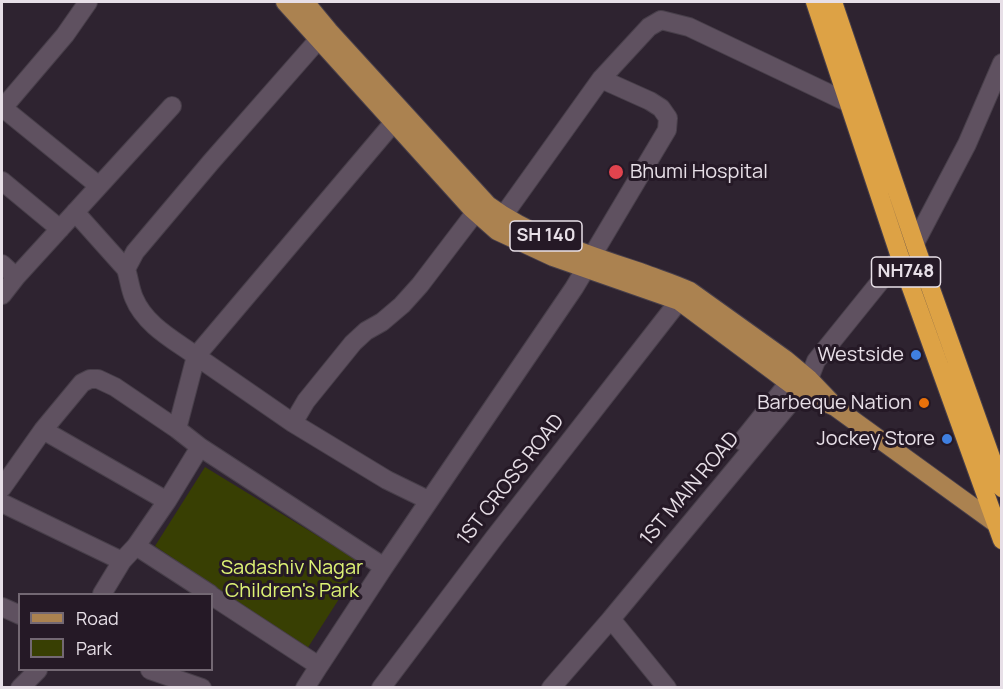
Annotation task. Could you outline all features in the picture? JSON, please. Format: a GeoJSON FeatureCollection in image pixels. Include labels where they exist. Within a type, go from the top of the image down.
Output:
{"type":"FeatureCollection","features":[{"type":"Feature","properties":{"kind":"highway","name":"NH748"},"geometry":{"type":"LineString","coordinates":[[815,2],[900,257],[1002,540]]}},
{"type":"Feature","properties":{"kind":"highway","name":"NH748"},"geometry":{"type":"LineString","coordinates":[[833,2],[1002,488]]}},
{"type":"Feature","properties":{"kind":"main road","name":"SH 140"},"geometry":{"type":"LineString","coordinates":[[285,2],[394,122],[479,207],[503,216],[589,262],[679,301],[799,381],[998,525]]}},
{"type":"Feature","properties":{"kind":"main road","name":"SH 140"},"geometry":{"type":"LineString","coordinates":[[305,2],[479,207],[490,226],[553,257],[589,262],[675,284],[690,291],[799,381]]}},
{"type":"Feature","properties":{"kind":"street"},"geometry":{"type":"LineString","coordinates":[[88,2],[65,35],[2,108],[99,186]]}},
{"type":"Feature","properties":{"kind":"street"},"geometry":{"type":"LineString","coordinates":[[503,216],[602,79],[649,27],[661,20],[689,27],[849,103]]}},
{"type":"Feature","properties":{"kind":"street"},"geometry":{"type":"LineString","coordinates":[[126,269],[135,252],[319,39]]}},
{"type":"Feature","properties":{"kind":"street"},"geometry":{"type":"LineString","coordinates":[[915,243],[967,144],[1002,63]]}},
{"type":"Feature","properties":{"kind":"street"},"geometry":{"type":"LineString","coordinates":[[305,687],[428,500],[574,288],[667,130],[668,118],[661,108],[602,79]]}},
{"type":"Feature","properties":{"kind":"street"},"geometry":{"type":"LineString","coordinates":[[2,295],[172,106]]}},
{"type":"Feature","properties":{"kind":"street"},"geometry":{"type":"LineString","coordinates":[[177,429],[196,356],[394,122]]}},
{"type":"Feature","properties":{"kind":"street"},"geometry":{"type":"LineString","coordinates":[[2,181],[60,229]]}},
{"type":"Feature","properties":{"kind":"street"},"geometry":{"type":"LineString","coordinates":[[293,423],[306,401],[353,343],[402,305],[479,207]]}},
{"type":"Feature","properties":{"kind":"street"},"geometry":{"type":"LineString","coordinates":[[75,212],[126,269],[133,297],[150,322],[293,423],[387,480],[428,500]]}},
{"type":"Feature","properties":{"kind":"street"},"geometry":{"type":"LineString","coordinates":[[538,687],[816,361],[900,257]]}},
{"type":"Feature","properties":{"kind":"street"},"geometry":{"type":"LineString","coordinates":[[2,264],[16,277]]}},
{"type":"Feature","properties":{"kind":"street","name":"1ST CROSS ROAD"},"geometry":{"type":"LineString","coordinates":[[381,687],[679,301]]}},
{"type":"Feature","properties":{"kind":"street"},"geometry":{"type":"LineString","coordinates":[[2,488],[43,430],[82,382],[98,379],[115,387],[200,447],[384,567]]}},
{"type":"Feature","properties":{"kind":"street","name":"1ST MAIN ROAD"},"geometry":{"type":"LineString","coordinates":[[551,687],[611,619],[799,381]]}},
{"type":"Feature","properties":{"kind":"street"},"geometry":{"type":"LineString","coordinates":[[43,430],[167,501]]}},
{"type":"Feature","properties":{"kind":"street"},"geometry":{"type":"LineString","coordinates":[[103,593],[122,561],[136,546],[167,501],[200,447]]}},
{"type":"Feature","properties":{"kind":"street"},"geometry":{"type":"LineString","coordinates":[[2,503],[122,561]]}},
{"type":"Feature","properties":{"kind":"street"},"geometry":{"type":"LineString","coordinates":[[136,546],[208,593]]}},
{"type":"Feature","properties":{"kind":"street"},"geometry":{"type":"LineString","coordinates":[[213,596],[319,666]]}},
{"type":"Feature","properties":{"kind":"street"},"geometry":{"type":"LineString","coordinates":[[2,607],[18,614]]}},
{"type":"Feature","properties":{"kind":"street"},"geometry":{"type":"LineString","coordinates":[[611,619],[667,687]]}},
{"type":"Feature","properties":{"kind":"street"},"geometry":{"type":"LineString","coordinates":[[20,687],[36,671]]}},
{"type":"Feature","properties":{"kind":"street"},"geometry":{"type":"LineString","coordinates":[[156,671],[202,687]]}},
{"type":"Feature","properties":{"kind":"green space","name":"Sadashiv Nagar Children's Park"},"geometry":{"type":"Polygon","coordinates":[[[205,467],[362,563],[307,649],[155,546],[205,467]]]}},
{"type":"Feature","properties":{"kind":"place","name":"Bhumi Hospital"},"geometry":{"type":"Point","coordinates":[616,172]}},
{"type":"Feature","properties":{"kind":"place","name":"Westside"},"geometry":{"type":"Point","coordinates":[916,355]}},
{"type":"Feature","properties":{"kind":"place","name":"Barbeque Nation"},"geometry":{"type":"Point","coordinates":[924,403]}},
{"type":"Feature","properties":{"kind":"place","name":"Jockey Store"},"geometry":{"type":"Point","coordinates":[947,439]}}]}
